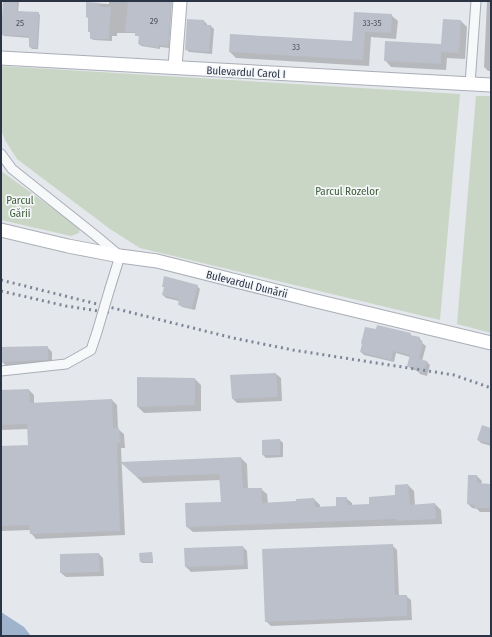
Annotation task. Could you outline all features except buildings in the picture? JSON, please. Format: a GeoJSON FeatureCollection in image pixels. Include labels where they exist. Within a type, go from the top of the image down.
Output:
{"type":"FeatureCollection","features":[{"type":"Feature","properties":{"kind":"street"},"geometry":{"type":"LineString","coordinates":[[175,67],[180,1]]}},
{"type":"Feature","properties":{"kind":"street"},"geometry":{"type":"LineString","coordinates":[[470,84],[476,1]]}},
{"type":"Feature","properties":{"kind":"street","name":"Bulevardul Carol I"},"geometry":{"type":"LineString","coordinates":[[1,58],[491,85]]}},
{"type":"Feature","properties":{"kind":"street"},"geometry":{"type":"LineString","coordinates":[[1,154],[12,170],[120,256],[91,350],[66,364],[1,371]]}},
{"type":"Feature","properties":{"kind":"street","name":"Bulevardul Dunării"},"geometry":{"type":"LineString","coordinates":[[1,230],[68,246],[120,256],[157,261],[491,343]]}},
{"type":"Feature","properties":{"kind":"green space","name":"Parcul Rozelor"},"geometry":{"type":"Polygon","coordinates":[[[1,66],[460,94],[440,320],[140,248],[110,229],[17,159],[5,140],[1,130],[1,66]]]}},
{"type":"Feature","properties":{"kind":"green space"},"geometry":{"type":"Polygon","coordinates":[[[476,96],[491,96],[491,333],[457,324],[476,96]]]}},
{"type":"Feature","properties":{"kind":"green space","name":"Parcul Gării"},"geometry":{"type":"Polygon","coordinates":[[[1,171],[80,228],[79,233],[71,236],[1,220],[1,171]]]}},
{"type":"Feature","properties":{"kind":"water"},"geometry":{"type":"Polygon","coordinates":[[[1,612],[24,627],[31,636],[1,636],[1,612]]]}},
{"type":"Feature","properties":{"kind":"railway"},"geometry":{"type":"LineString","coordinates":[[1,280],[233,338],[293,350],[454,375],[491,388]]}},
{"type":"Feature","properties":{"kind":"railway"},"geometry":{"type":"LineString","coordinates":[[1,291],[66,306],[112,313]]}}]}
